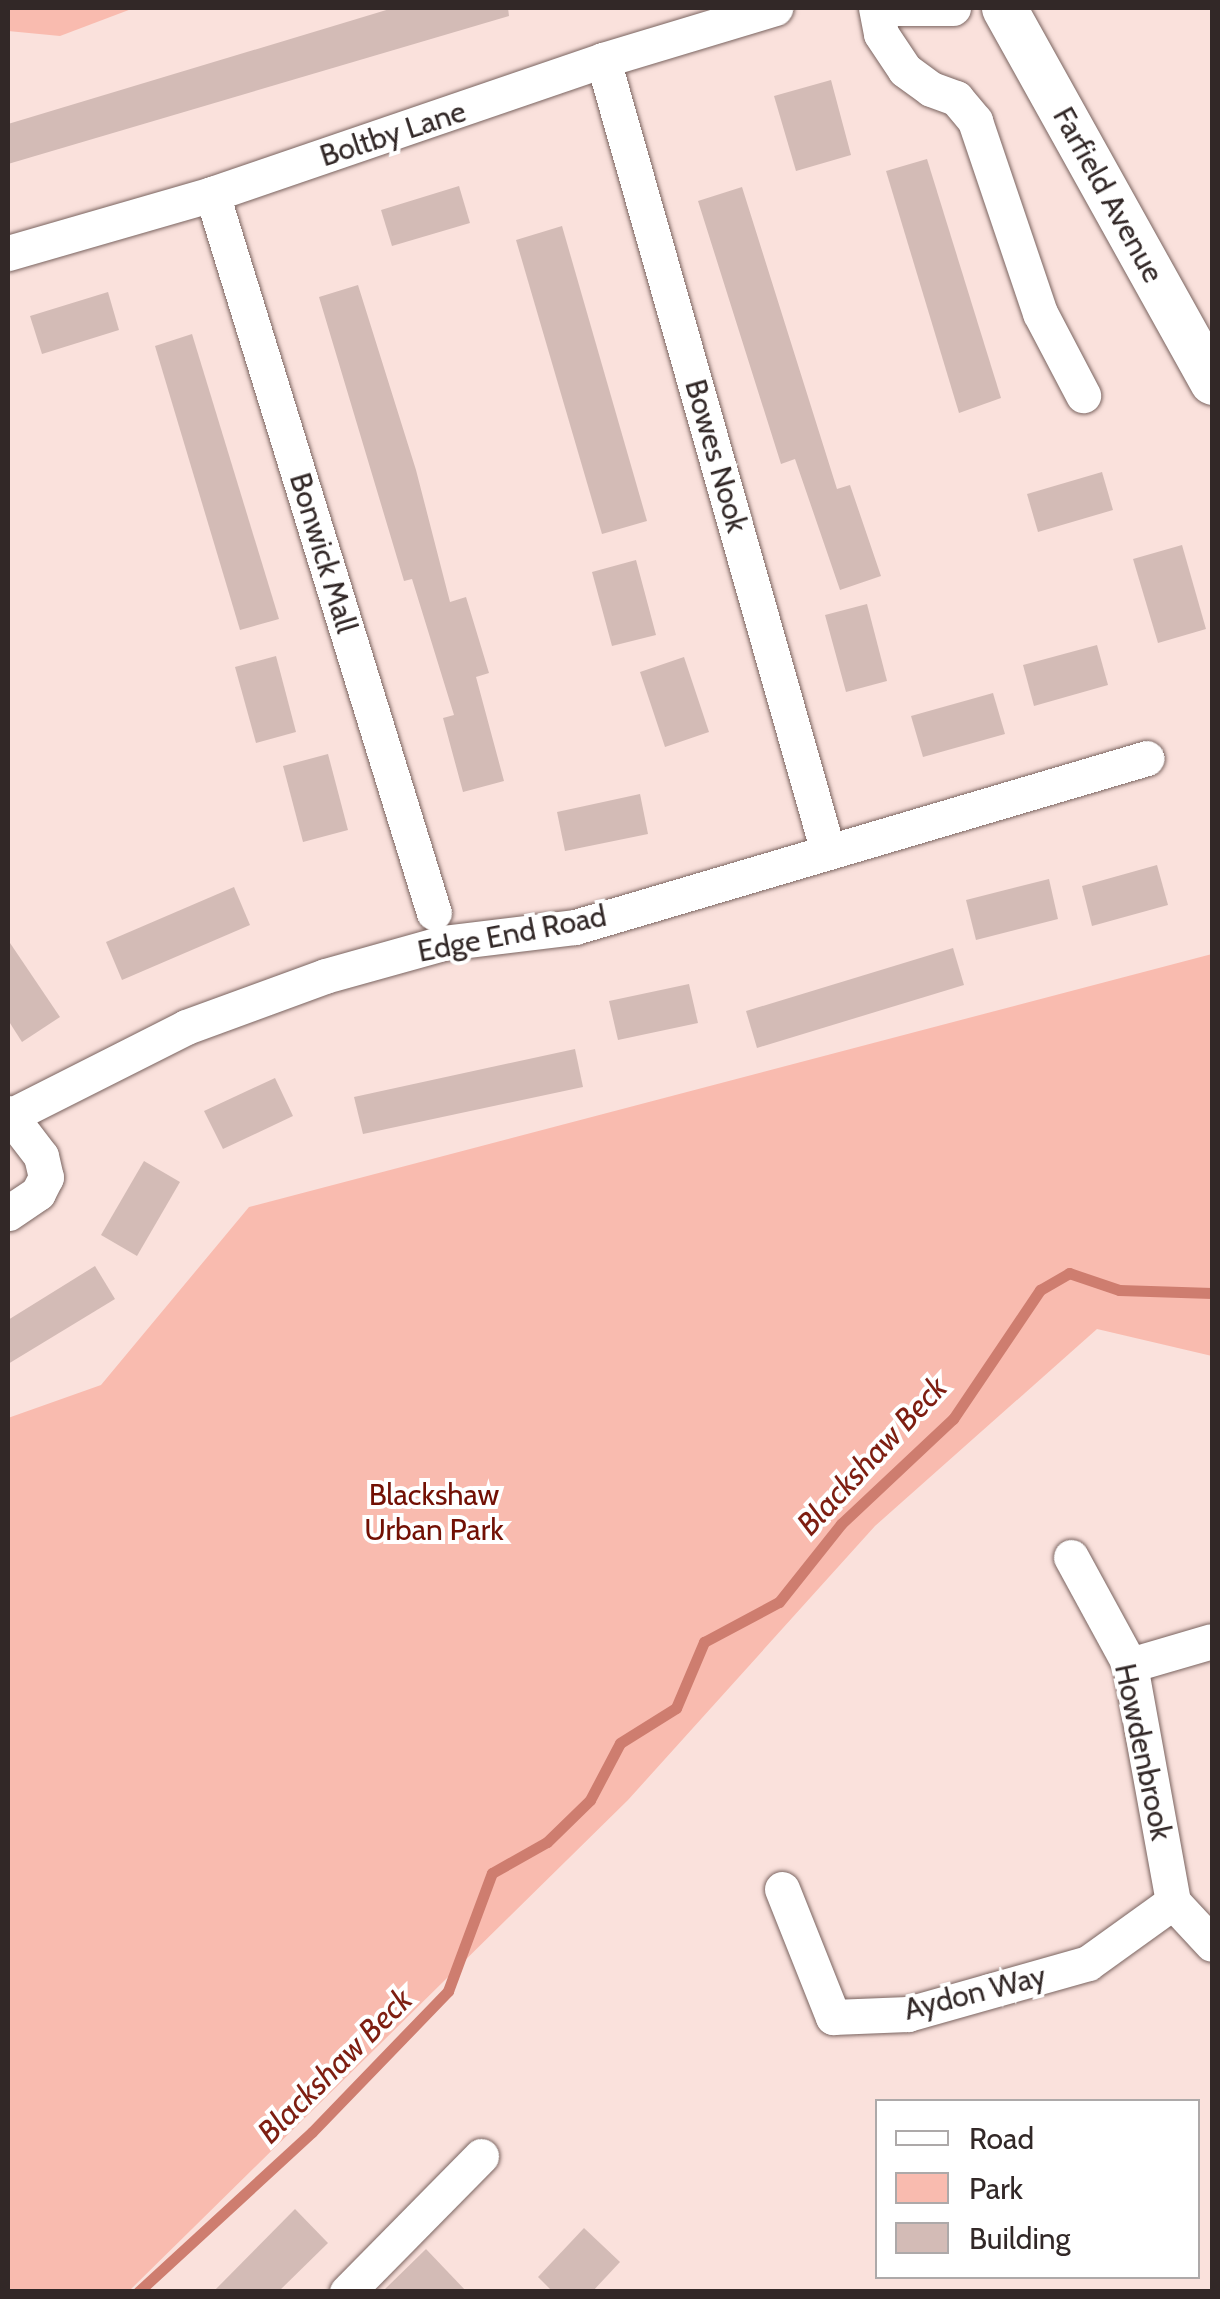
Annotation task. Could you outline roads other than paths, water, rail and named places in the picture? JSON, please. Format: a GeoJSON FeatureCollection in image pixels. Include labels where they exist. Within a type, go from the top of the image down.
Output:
{"type":"FeatureCollection","features":[{"type":"Feature","properties":{"kind":"street","name":"Boltby Lane"},"geometry":{"type":"LineString","coordinates":[[8,253],[212,194],[603,60],[775,8]]}},
{"type":"Feature","properties":{"kind":"street"},"geometry":{"type":"LineString","coordinates":[[953,8],[879,8],[881,34],[905,70],[931,89],[956,98],[975,121],[1040,313],[1083,396]]}},
{"type":"Feature","properties":{"kind":"street","name":"Farfield Avenue"},"geometry":{"type":"LineString","coordinates":[[1004,8],[1212,382]]}},
{"type":"Feature","properties":{"kind":"street","name":"Bowes Nook"},"geometry":{"type":"LineString","coordinates":[[603,60],[828,852]]}},
{"type":"Feature","properties":{"kind":"street","name":"Bonwick Mall"},"geometry":{"type":"LineString","coordinates":[[212,194],[434,913]]}},
{"type":"Feature","properties":{"kind":"street","name":"Edge End Road"},"geometry":{"type":"LineString","coordinates":[[8,1115],[186,1027],[325,976],[443,943],[574,927],[1147,758]]}},
{"type":"Feature","properties":{"kind":"street"},"geometry":{"type":"LineString","coordinates":[[8,1115],[41,1156],[46,1177],[38,1193],[8,1213]]}},
{"type":"Feature","properties":{"kind":"street","name":"Howdenbrook"},"geometry":{"type":"LineString","coordinates":[[1072,1557],[1130,1665],[1173,1902]]}},
{"type":"Feature","properties":{"kind":"street"},"geometry":{"type":"LineString","coordinates":[[1130,1665],[1212,1640]]}},
{"type":"Feature","properties":{"kind":"street","name":"Aydon Way"},"geometry":{"type":"LineString","coordinates":[[782,1888],[833,2016],[908,2014],[1088,1963],[1173,1902]]}},
{"type":"Feature","properties":{"kind":"street"},"geometry":{"type":"LineString","coordinates":[[1173,1902],[1212,1944]]}},
{"type":"Feature","properties":{"kind":"street"},"geometry":{"type":"LineString","coordinates":[[347,2292],[482,2156]]}},
{"type":"Feature","properties":{"kind":"waterway","name":"Blackshaw Beck"},"geometry":{"type":"LineString","coordinates":[[138,2292],[312,2132],[448,1991],[492,1873],[547,1842],[590,1800],[620,1743],[676,1708],[704,1642],[779,1602],[841,1524],[953,1419],[1040,1290],[1069,1273],[1119,1290],[1212,1293]]}},
{"type":"Feature","properties":{"kind":"park label","name":"Blackshaw Urban Park"},"geometry":{"type":"Point","coordinates":[434,1512]}}]}
